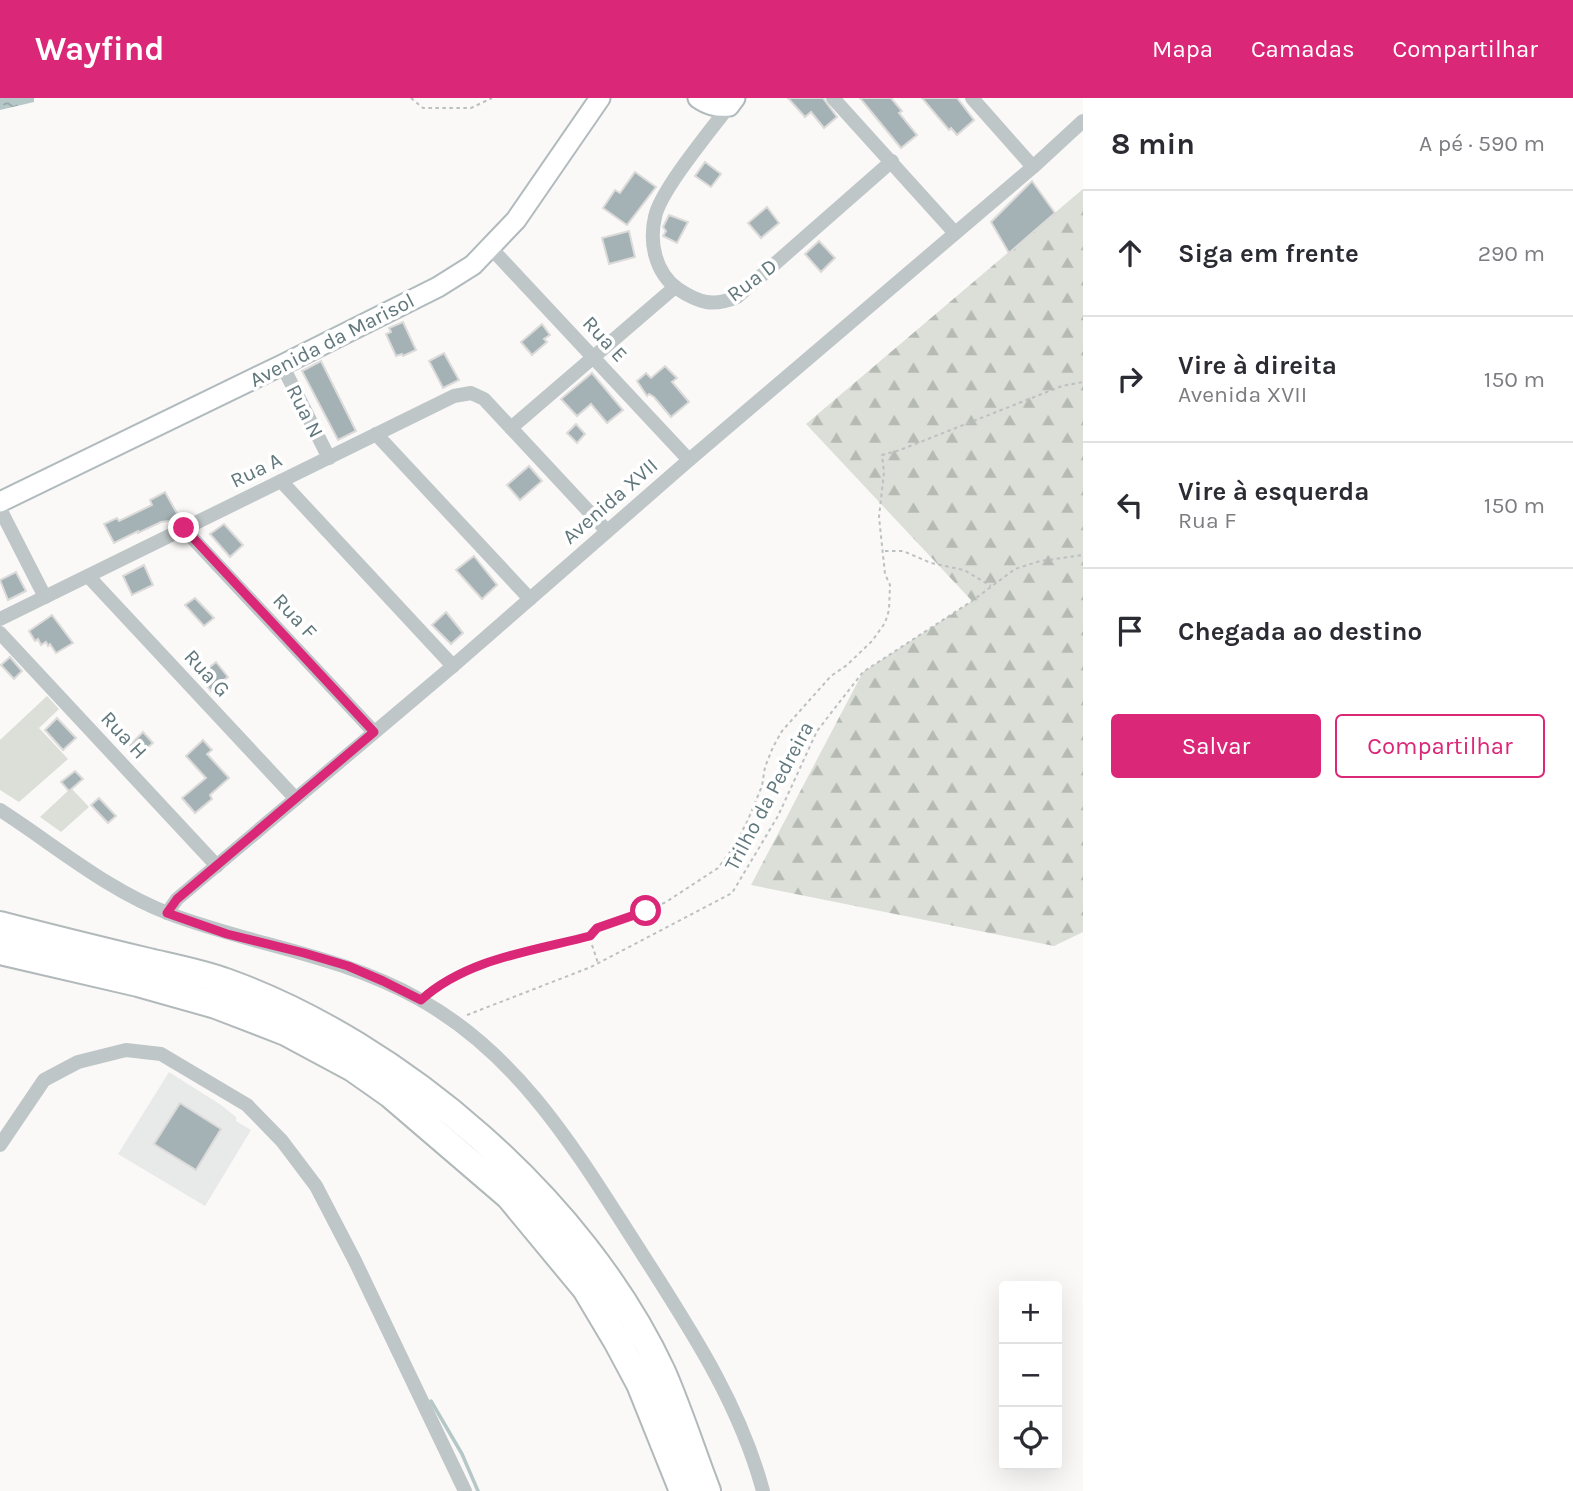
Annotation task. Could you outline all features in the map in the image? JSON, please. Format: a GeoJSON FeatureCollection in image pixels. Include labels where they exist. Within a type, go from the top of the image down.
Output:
{"type":"FeatureCollection","features":[{"type":"Feature","properties":{"kind":"highway"},"geometry":{"type":"LineString","coordinates":[[0,925],[224,981],[298,1011],[424,1090],[508,1163],[568,1227],[598,1265],[662,1372],[707,1491]]}},
{"type":"Feature","properties":{"kind":"highway"},"geometry":{"type":"LineString","coordinates":[[0,951],[138,983],[216,1005],[286,1032],[353,1068],[390,1094],[509,1196],[586,1289],[640,1384],[683,1491]]}},
{"type":"Feature","properties":{"kind":"street","name":"Avenida da Marisol"},"geometry":{"type":"LineString","coordinates":[[0,502],[438,287],[473,265],[516,220],[600,98]]}},
{"type":"Feature","properties":{"kind":"street"},"geometry":{"type":"LineString","coordinates":[[698,98],[718,107],[732,102]]}},
{"type":"Feature","properties":{"kind":"street"},"geometry":{"type":"LineString","coordinates":[[833,98],[955,233]]}},
{"type":"Feature","properties":{"kind":"street"},"geometry":{"type":"LineString","coordinates":[[972,98],[1033,166]]}},
{"type":"Feature","properties":{"kind":"street"},"geometry":{"type":"LineString","coordinates":[[511,428],[675,287],[659,268],[653,244],[655,215],[670,187],[732,102]]}},
{"type":"Feature","properties":{"kind":"street","name":"Avenida XVII"},"geometry":{"type":"LineString","coordinates":[[167,913],[177,899],[453,666],[1083,121]]}},
{"type":"Feature","properties":{"kind":"street","name":"Rua D"},"geometry":{"type":"LineString","coordinates":[[675,287],[700,302],[722,304],[737,297],[892,162]]}},
{"type":"Feature","properties":{"kind":"street","name":"Rua E"},"geometry":{"type":"LineString","coordinates":[[490,247],[689,460]]}},
{"type":"Feature","properties":{"kind":"street","name":"Rua N"},"geometry":{"type":"LineString","coordinates":[[282,365],[329,458]]}},
{"type":"Feature","properties":{"kind":"street","name":"Rua A"},"geometry":{"type":"LineString","coordinates":[[0,619],[454,396],[471,393],[484,399],[607,531]]}},
{"type":"Feature","properties":{"kind":"street"},"geometry":{"type":"LineString","coordinates":[[376,434],[530,599]]}},
{"type":"Feature","properties":{"kind":"street"},"geometry":{"type":"LineString","coordinates":[[281,481],[453,666]]}},
{"type":"Feature","properties":{"kind":"street"},"geometry":{"type":"LineString","coordinates":[[0,509],[45,597]]}},
{"type":"Feature","properties":{"kind":"street","name":"Rua F"},"geometry":{"type":"LineString","coordinates":[[184,528],[374,732]]}},
{"type":"Feature","properties":{"kind":"street","name":"Rua G"},"geometry":{"type":"LineString","coordinates":[[88,576],[296,799]]}},
{"type":"Feature","properties":{"kind":"street","name":"Rua H"},"geometry":{"type":"LineString","coordinates":[[0,633],[217,866]]}},
{"type":"Feature","properties":{"kind":"street"},"geometry":{"type":"LineString","coordinates":[[0,810],[94,876],[167,913],[227,934],[348,966],[421,1000],[479,1040],[523,1082],[554,1120],[713,1365],[746,1437],[763,1491]]}},
{"type":"Feature","properties":{"kind":"street"},"geometry":{"type":"LineString","coordinates":[[0,1145],[44,1080],[78,1062],[126,1050],[161,1054],[247,1105],[282,1141],[316,1186],[355,1261],[465,1491]]}},
{"type":"Feature","properties":{"kind":"lane"},"geometry":{"type":"LineString","coordinates":[[421,1000],[438,984],[464,970],[590,936]]}},
{"type":"Feature","properties":{"kind":"path"},"geometry":{"type":"LineString","coordinates":[[411,98],[423,108],[471,108],[492,98]]}},
{"type":"Feature","properties":{"kind":"path"},"geometry":{"type":"LineString","coordinates":[[598,963],[590,936],[597,928],[646,911],[718,868],[733,848],[757,798],[773,747],[782,731],[831,676],[872,641],[885,623],[889,610],[890,585],[885,575],[879,517],[884,472],[882,455],[901,450],[1062,386],[1083,382]]}},
{"type":"Feature","properties":{"kind":"path"},"geometry":{"type":"LineString","coordinates":[[883,551],[903,551],[931,563],[964,570],[992,586]]}},
{"type":"Feature","properties":{"kind":"path","name":"Trilho da Pedreira"},"geometry":{"type":"LineString","coordinates":[[458,1024],[468,1014],[598,963],[732,893],[778,816],[817,731],[863,672],[1015,569],[1040,561],[1083,555]]}},
{"type":"Feature","properties":{"kind":"shaded area"},"geometry":{"type":"Polygon","coordinates":[[[169,1072],[221,1105],[236,1117],[236,1121],[251,1130],[205,1206],[118,1154],[169,1072]]]}},
{"type":"Feature","properties":{"kind":"green space"},"geometry":{"type":"Polygon","coordinates":[[[1083,189],[1083,932],[1054,946],[751,885],[863,672],[972,601],[806,424],[1083,189]]]}},
{"type":"Feature","properties":{"kind":"green space"},"geometry":{"type":"Polygon","coordinates":[[[47,696],[59,709],[39,728],[68,759],[19,802],[0,790],[0,740],[47,696]]]}},
{"type":"Feature","properties":{"kind":"green space"},"geometry":{"type":"Polygon","coordinates":[[[71,788],[89,807],[61,832],[40,817],[71,788]]]}},
{"type":"Feature","properties":{"kind":"water"},"geometry":{"type":"Polygon","coordinates":[[[0,98],[34,98],[34,102],[0,110],[0,98]]]}},
{"type":"Feature","properties":{"kind":"building"},"geometry":{"type":"Polygon","coordinates":[[[788,98],[823,98],[837,117],[824,128],[811,112],[805,117],[788,98]]]}},
{"type":"Feature","properties":{"kind":"building"},"geometry":{"type":"Polygon","coordinates":[[[860,98],[891,98],[917,135],[901,148],[860,98]]]}},
{"type":"Feature","properties":{"kind":"building"},"geometry":{"type":"Polygon","coordinates":[[[922,98],[957,98],[974,120],[957,135],[951,128],[949,130],[922,98]]]}},
{"type":"Feature","properties":{"kind":"building"},"geometry":{"type":"Polygon","coordinates":[[[705,162],[721,174],[711,187],[695,176],[705,162]]]}},
{"type":"Feature","properties":{"kind":"building"},"geometry":{"type":"Polygon","coordinates":[[[635,172],[656,187],[627,225],[603,208],[615,190],[620,193],[635,172]]]}},
{"type":"Feature","properties":{"kind":"building"},"geometry":{"type":"Polygon","coordinates":[[[1032,181],[1055,213],[1009,253],[991,222],[1032,181]]]}},
{"type":"Feature","properties":{"kind":"building"},"geometry":{"type":"Polygon","coordinates":[[[767,207],[779,223],[761,238],[748,223],[767,207]]]}},
{"type":"Feature","properties":{"kind":"building"},"geometry":{"type":"Polygon","coordinates":[[[669,215],[688,222],[677,243],[663,236],[666,231],[663,227],[669,215]]]}},
{"type":"Feature","properties":{"kind":"building"},"geometry":{"type":"Polygon","coordinates":[[[629,231],[635,257],[609,264],[602,238],[629,231]]]}},
{"type":"Feature","properties":{"kind":"building"},"geometry":{"type":"Polygon","coordinates":[[[819,241],[835,258],[821,272],[805,254],[819,241]]]}},
{"type":"Feature","properties":{"kind":"building"},"geometry":{"type":"Polygon","coordinates":[[[403,322],[416,350],[396,356],[386,334],[391,332],[389,328],[403,322]]]}},
{"type":"Feature","properties":{"kind":"building"},"geometry":{"type":"Polygon","coordinates":[[[542,324],[550,335],[544,339],[547,342],[532,355],[521,342],[542,324]]]}},
{"type":"Feature","properties":{"kind":"building"},"geometry":{"type":"Polygon","coordinates":[[[444,353],[459,380],[443,388],[429,361],[444,353]]]}},
{"type":"Feature","properties":{"kind":"building"},"geometry":{"type":"Polygon","coordinates":[[[321,361],[356,431],[338,440],[302,371],[321,361]]]}},
{"type":"Feature","properties":{"kind":"building"},"geometry":{"type":"Polygon","coordinates":[[[665,366],[677,378],[672,382],[689,402],[671,417],[654,397],[649,394],[647,396],[637,381],[646,373],[651,378],[665,366]]]}},
{"type":"Feature","properties":{"kind":"building"},"geometry":{"type":"Polygon","coordinates":[[[592,373],[623,410],[607,423],[591,404],[577,416],[561,399],[592,373]]]}},
{"type":"Feature","properties":{"kind":"building"},"geometry":{"type":"Polygon","coordinates":[[[576,424],[585,434],[577,443],[567,433],[576,424]]]}},
{"type":"Feature","properties":{"kind":"building"},"geometry":{"type":"Polygon","coordinates":[[[529,466],[542,481],[520,500],[507,485],[529,466]]]}},
{"type":"Feature","properties":{"kind":"building"},"geometry":{"type":"Polygon","coordinates":[[[165,492],[179,517],[138,531],[114,543],[104,524],[117,518],[119,521],[152,505],[150,500],[165,492]]]}},
{"type":"Feature","properties":{"kind":"building"},"geometry":{"type":"Polygon","coordinates":[[[224,524],[243,545],[230,557],[210,534],[224,524]]]}},
{"type":"Feature","properties":{"kind":"building"},"geometry":{"type":"Polygon","coordinates":[[[474,556],[497,585],[482,599],[456,570],[474,556]]]}},
{"type":"Feature","properties":{"kind":"building"},"geometry":{"type":"Polygon","coordinates":[[[144,565],[153,585],[132,595],[123,576],[144,565]]]}},
{"type":"Feature","properties":{"kind":"building"},"geometry":{"type":"Polygon","coordinates":[[[16,572],[26,591],[8,600],[0,580],[16,572]]]}},
{"type":"Feature","properties":{"kind":"building"},"geometry":{"type":"Polygon","coordinates":[[[195,598],[214,618],[204,626],[185,605],[195,598]]]}},
{"type":"Feature","properties":{"kind":"building"},"geometry":{"type":"Polygon","coordinates":[[[446,612],[463,633],[451,644],[432,625],[446,612]]]}},
{"type":"Feature","properties":{"kind":"building"},"geometry":{"type":"Polygon","coordinates":[[[52,615],[73,643],[56,653],[50,644],[48,646],[46,642],[41,645],[38,639],[35,641],[29,631],[52,615]]]}},
{"type":"Feature","properties":{"kind":"building"},"geometry":{"type":"Polygon","coordinates":[[[10,657],[22,671],[14,679],[1,665],[10,657]]]}},
{"type":"Feature","properties":{"kind":"building"},"geometry":{"type":"Polygon","coordinates":[[[216,662],[228,677],[211,691],[199,676],[216,662]]]}},
{"type":"Feature","properties":{"kind":"building"},"geometry":{"type":"Polygon","coordinates":[[[57,718],[76,738],[63,750],[45,730],[57,718]]]}},
{"type":"Feature","properties":{"kind":"building"},"geometry":{"type":"Polygon","coordinates":[[[143,732],[153,743],[139,755],[130,745],[143,732]]]}},
{"type":"Feature","properties":{"kind":"building"},"geometry":{"type":"Polygon","coordinates":[[[203,740],[212,750],[207,754],[229,778],[210,795],[212,799],[195,813],[182,798],[206,778],[186,756],[203,740]]]}},
{"type":"Feature","properties":{"kind":"building"},"geometry":{"type":"Polygon","coordinates":[[[75,771],[83,779],[69,791],[61,782],[75,771]]]}},
{"type":"Feature","properties":{"kind":"building"},"geometry":{"type":"Polygon","coordinates":[[[99,798],[116,816],[108,823],[91,805],[99,798]]]}},
{"type":"Feature","properties":{"kind":"building"},"geometry":{"type":"Polygon","coordinates":[[[180,1103],[221,1129],[196,1170],[154,1144],[180,1103]]]}},
{"type":"Feature","properties":{"kind":"waterway"},"geometry":{"type":"LineString","coordinates":[[431,1401],[462,1454],[478,1491]]}},
{"type":"Feature","properties":{"kind":"route"},"geometry":{"type":"LineString","coordinates":[[184,528],[374,732],[177,899],[167,913],[227,934],[348,966],[421,1000],[438,984],[464,970],[590,936],[597,928],[646,911]]}}]}
